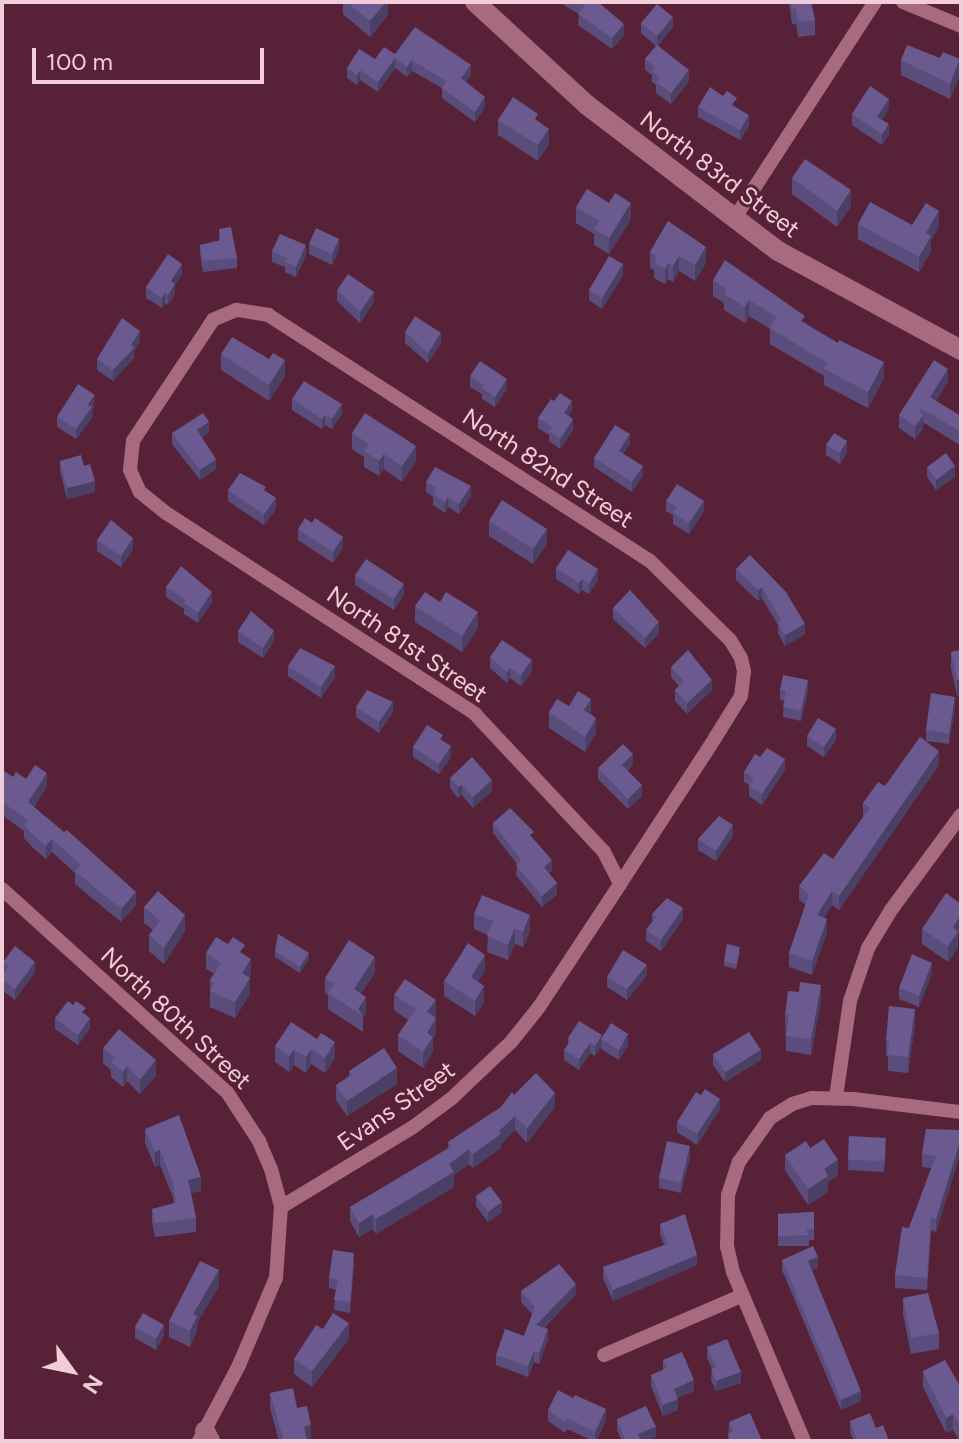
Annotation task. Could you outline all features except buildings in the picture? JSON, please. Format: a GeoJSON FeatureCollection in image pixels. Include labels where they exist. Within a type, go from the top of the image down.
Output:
{"type":"FeatureCollection","features":[{"type":"Feature","properties":{"kind":"street","name":"North 83rd Street"},"geometry":{"type":"LineString","coordinates":[[475,2],[587,105],[734,219],[820,277],[961,350]]}},
{"type":"Feature","properties":{"kind":"street"},"geometry":{"type":"LineString","coordinates":[[734,219],[875,2]]}},
{"type":"Feature","properties":{"kind":"street"},"geometry":{"type":"LineString","coordinates":[[903,2],[961,26]]}},
{"type":"Feature","properties":{"kind":"street","name":"North 81st Street"},"geometry":{"type":"LineString","coordinates":[[276,319],[250,310],[226,313],[213,320],[140,428],[130,454],[133,479],[147,500],[475,714],[604,852],[620,884]]}},
{"type":"Feature","properties":{"kind":"street","name":"North 82nd Street"},"geometry":{"type":"LineString","coordinates":[[276,319],[664,572],[738,651],[744,671],[741,696]]}},
{"type":"Feature","properties":{"kind":"street","name":"Evans Street"},"geometry":{"type":"LineString","coordinates":[[281,1207],[413,1127],[483,1071],[539,1007],[741,696]]}},
{"type":"Feature","properties":{"kind":"street"},"geometry":{"type":"LineString","coordinates":[[836,1097],[850,1001],[868,948],[891,910],[961,815]]}},
{"type":"Feature","properties":{"kind":"street","name":"North 80th Street"},"geometry":{"type":"LineString","coordinates":[[2,889],[227,1092],[259,1141],[271,1169],[281,1207]]}},
{"type":"Feature","properties":{"kind":"street"},"geometry":{"type":"LineString","coordinates":[[804,1441],[733,1272],[725,1231],[728,1195],[739,1162],[757,1132],[780,1110],[812,1098],[836,1097],[961,1112]]}},
{"type":"Feature","properties":{"kind":"street"},"geometry":{"type":"LineString","coordinates":[[205,1438],[276,1278],[281,1207]]}},
{"type":"Feature","properties":{"kind":"street"},"geometry":{"type":"LineString","coordinates":[[604,1355],[743,1295]]}}]}
